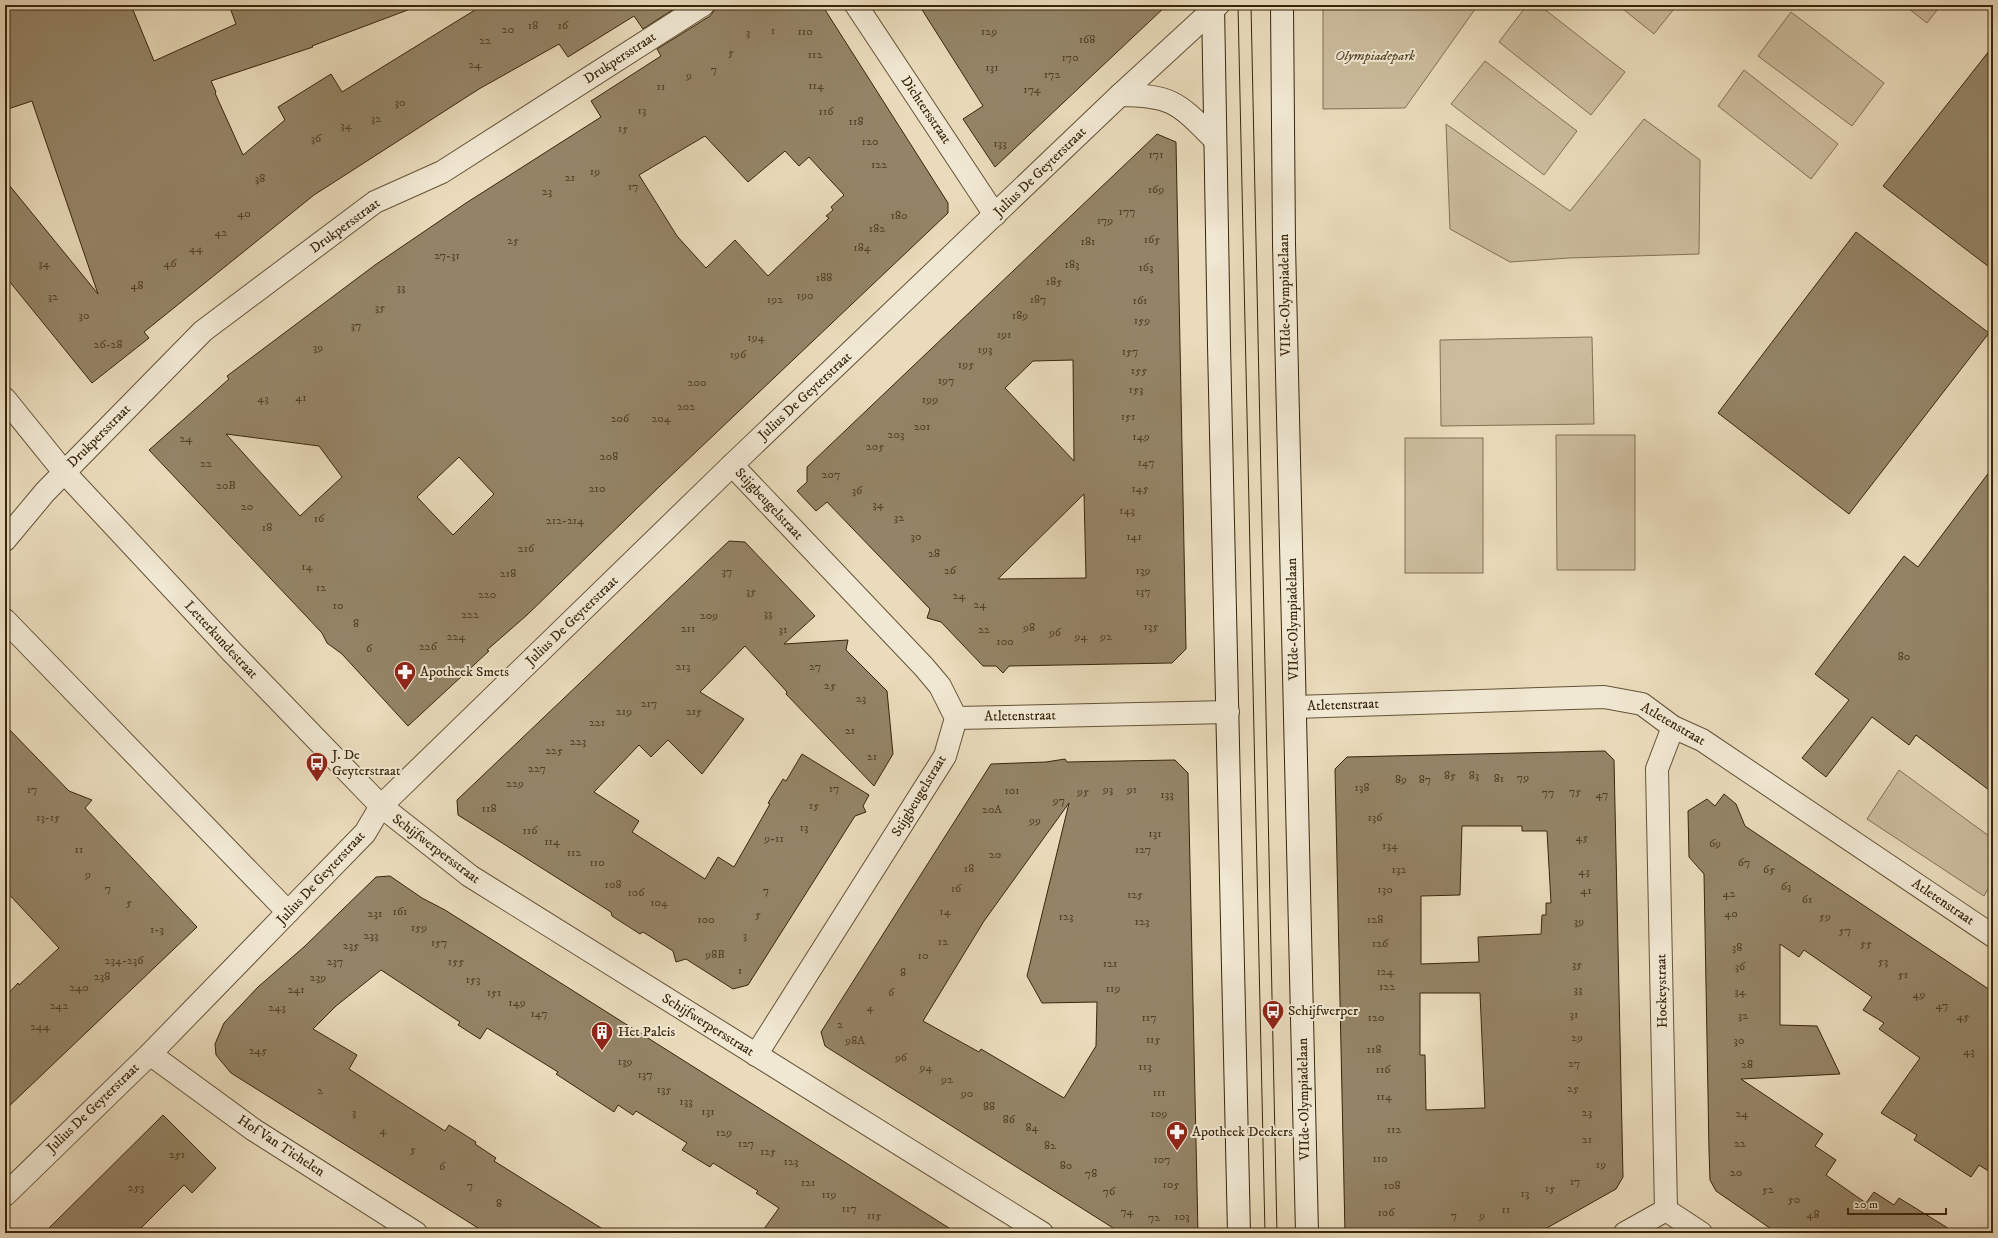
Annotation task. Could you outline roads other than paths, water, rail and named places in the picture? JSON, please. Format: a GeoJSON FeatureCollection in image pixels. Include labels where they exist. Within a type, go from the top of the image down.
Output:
{"type":"FeatureCollection","features":[{"type":"Feature","properties":{"kind":"street","name":"Drukpersstraat"},"geometry":{"type":"LineString","coordinates":[[64,472],[203,331],[375,202],[442,172],[703,5]]}},
{"type":"Feature","properties":{"kind":"street","name":"Dichtersstraat"},"geometry":{"type":"LineString","coordinates":[[856,5],[995,215]]}},
{"type":"Feature","properties":{"kind":"street","name":"VIIde-Olympiadelaan"},"geometry":{"type":"LineString","coordinates":[[1282,5],[1284,252],[1307,1233]]}},
{"type":"Feature","properties":{"kind":"street"},"geometry":{"type":"LineString","coordinates":[[1215,6],[1215,140],[1239,1233]]}},
{"type":"Feature","properties":{"kind":"street","name":"Julius De Geyterstraat"},"geometry":{"type":"LineString","coordinates":[[5,1195],[150,1054],[365,833],[381,806],[732,464],[1215,6]]}},
{"type":"Feature","properties":{"kind":"street"},"geometry":{"type":"LineString","coordinates":[[1120,95],[1146,95],[1164,99],[1188,113],[1215,140]]}},
{"type":"Feature","properties":{"kind":"street","name":"Letterkundestraat"},"geometry":{"type":"LineString","coordinates":[[5,399],[64,472],[230,651],[381,806]]}},
{"type":"Feature","properties":{"kind":"street","name":"Stijgbeugelstraat"},"geometry":{"type":"LineString","coordinates":[[732,464],[924,667],[940,686],[956,718],[945,756],[756,1055]]}},
{"type":"Feature","properties":{"kind":"street"},"geometry":{"type":"LineString","coordinates":[[5,540],[45,492],[64,472]]}},
{"type":"Feature","properties":{"kind":"street"},"geometry":{"type":"LineString","coordinates":[[5,620],[288,912]]}},
{"type":"Feature","properties":{"kind":"street","name":"Atletenstraat"},"geometry":{"type":"LineString","coordinates":[[1295,707],[1604,697],[1642,704],[1673,727],[1702,740],[1993,936]]}},
{"type":"Feature","properties":{"kind":"street","name":"Atletenstraat"},"geometry":{"type":"LineString","coordinates":[[956,718],[1228,712]]}},
{"type":"Feature","properties":{"kind":"street","name":"Hockeystraat"},"geometry":{"type":"LineString","coordinates":[[1666,1210],[1657,769],[1673,727]]}},
{"type":"Feature","properties":{"kind":"street","name":"Schijfwerpersstraat"},"geometry":{"type":"LineString","coordinates":[[381,806],[470,876],[1042,1233]]}},
{"type":"Feature","properties":{"kind":"street","name":"Hof Van Tichelen"},"geometry":{"type":"LineString","coordinates":[[150,1054],[254,1130],[416,1233]]}},
{"type":"Feature","properties":{"kind":"street"},"geometry":{"type":"LineString","coordinates":[[1624,1233],[1666,1210],[1701,1233]]}},
{"type":"Feature","properties":{"kind":"tram line"},"geometry":{"type":"LineString","coordinates":[[1238,5],[1265,1233]]}},
{"type":"Feature","properties":{"kind":"tram line"},"geometry":{"type":"LineString","coordinates":[[1251,5],[1277,1233]]}},
{"type":"Feature","properties":{"kind":"place","name":"Apotheek Smets"},"geometry":{"type":"Point","coordinates":[405,692]}},
{"type":"Feature","properties":{"kind":"place","name":"J. De Geyterstraat"},"geometry":{"type":"Point","coordinates":[317,782]}},
{"type":"Feature","properties":{"kind":"place","name":"Schijfwerper"},"geometry":{"type":"Point","coordinates":[1273,1030]}},
{"type":"Feature","properties":{"kind":"place","name":"Het Paleis"},"geometry":{"type":"Point","coordinates":[602,1052]}},
{"type":"Feature","properties":{"kind":"place","name":"Apotheek Deckers"},"geometry":{"type":"Point","coordinates":[1177,1152]}},
{"type":"Feature","properties":{"kind":"park label","name":"Olympiadepark"},"geometry":{"type":"Point","coordinates":[1375,56]}}]}
